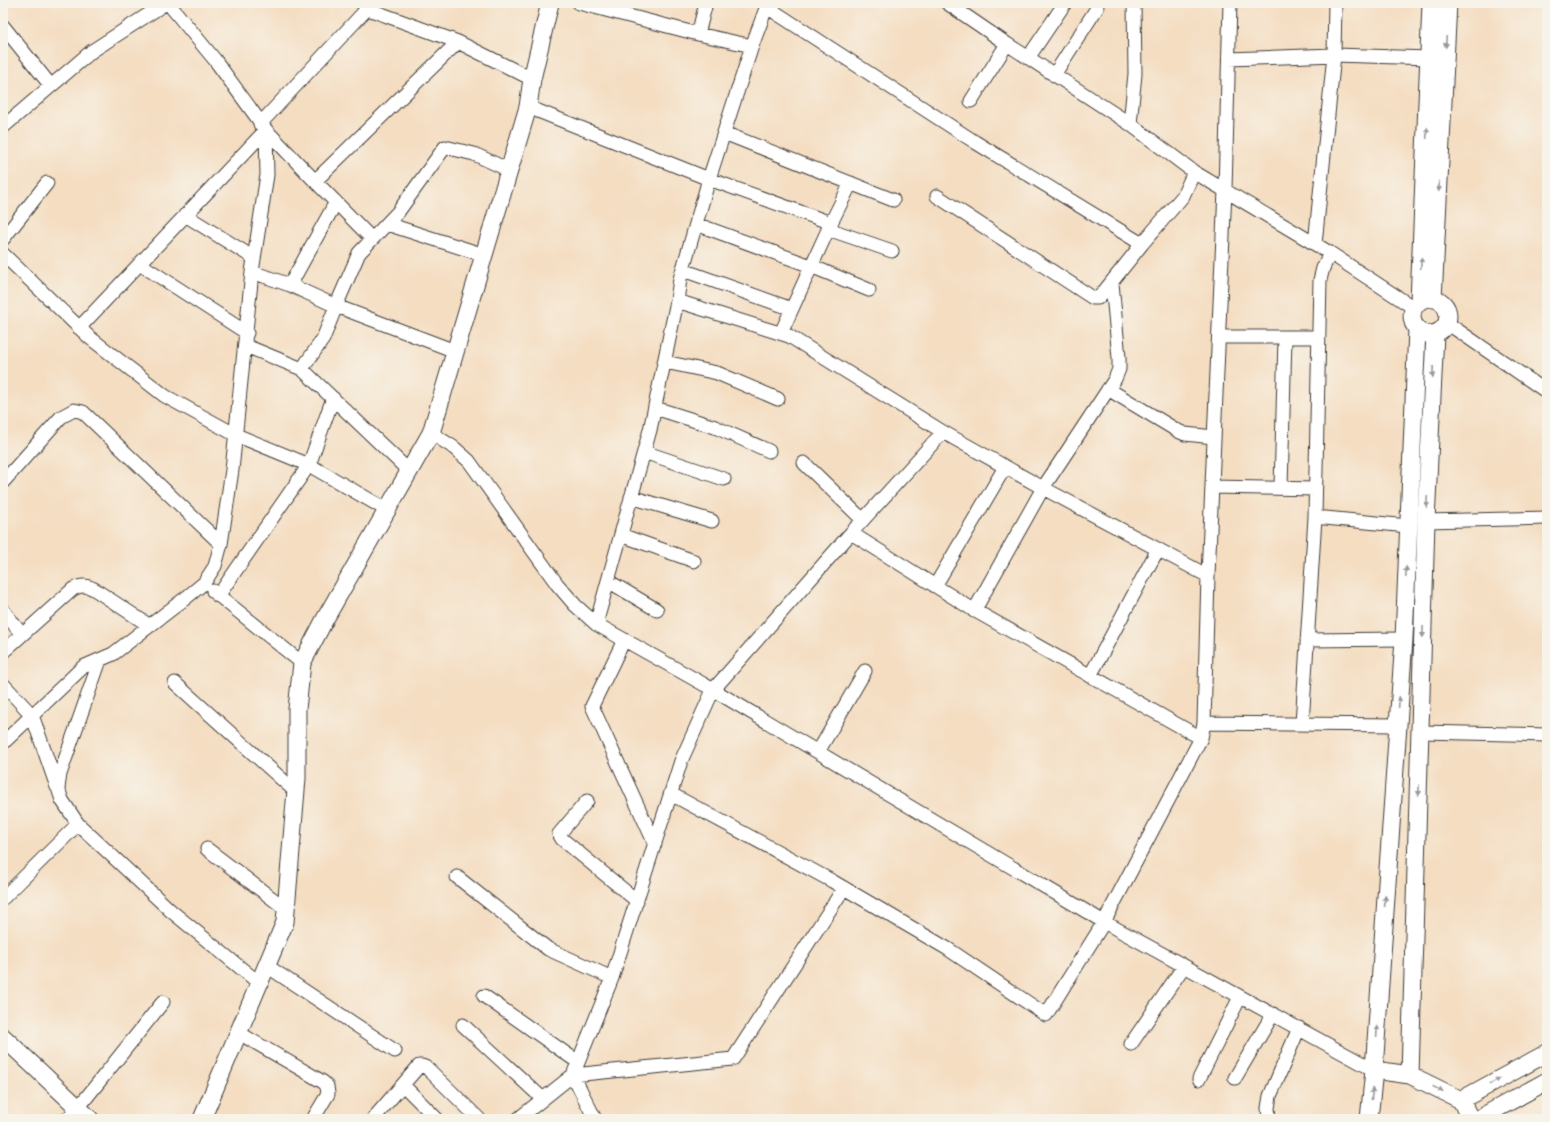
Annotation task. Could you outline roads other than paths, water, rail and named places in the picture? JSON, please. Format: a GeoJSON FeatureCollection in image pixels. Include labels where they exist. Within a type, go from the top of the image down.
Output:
{"type":"FeatureCollection","features":[{"type":"Feature","properties":{"kind":"street"},"geometry":{"type":"LineString","coordinates":[[3,127],[92,51],[167,3],[215,60],[263,127],[372,239]]}},
{"type":"Feature","properties":{"kind":"street"},"geometry":{"type":"LineString","coordinates":[[202,1119],[285,922],[296,792],[297,709],[302,663],[325,619],[431,433],[528,106],[532,79],[550,3]]}},
{"type":"Feature","properties":{"kind":"street"},"geometry":{"type":"LineString","coordinates":[[580,3],[698,34],[752,46]]}},
{"type":"Feature","properties":{"kind":"street"},"geometry":{"type":"LineString","coordinates":[[698,34],[706,3]]}},
{"type":"Feature","properties":{"kind":"street"},"geometry":{"type":"LineString","coordinates":[[947,3],[1028,58],[1130,124],[1194,172],[1330,253],[1422,303],[1439,301],[1447,310],[1441,328],[1426,521],[1410,1075]]}},
{"type":"Feature","properties":{"kind":"street"},"geometry":{"type":"LineString","coordinates":[[1028,58],[1065,3]]}},
{"type":"Feature","properties":{"kind":"street"},"geometry":{"type":"LineString","coordinates":[[1130,124],[1135,74],[1134,3]]}},
{"type":"Feature","properties":{"kind":"street"},"geometry":{"type":"LineString","coordinates":[[671,794],[844,888],[948,949],[1046,1015],[1104,922],[1201,738],[1204,723],[1208,576],[1225,190],[1230,3]]}},
{"type":"Feature","properties":{"kind":"street"},"geometry":{"type":"LineString","coordinates":[[1315,244],[1334,55],[1335,3]]}},
{"type":"Feature","properties":{"kind":"street"},"geometry":{"type":"LineString","coordinates":[[1422,303],[1431,3]]}},
{"type":"Feature","properties":{"kind":"street"},"geometry":{"type":"LineString","coordinates":[[1441,328],[1428,334],[1422,333],[1417,329],[1412,319],[1422,303],[1448,3]]}},
{"type":"Feature","properties":{"kind":"street"},"geometry":{"type":"LineString","coordinates":[[596,624],[655,408],[683,270],[709,179],[752,46],[768,5],[976,142],[1142,244]]}},
{"type":"Feature","properties":{"kind":"street"},"geometry":{"type":"LineString","coordinates":[[1054,75],[1097,8]]}},
{"type":"Feature","properties":{"kind":"street"},"geometry":{"type":"LineString","coordinates":[[79,328],[185,215],[366,11],[371,10],[458,42],[532,79]]}},
{"type":"Feature","properties":{"kind":"street"},"geometry":{"type":"LineString","coordinates":[[5,32],[51,86]]}},
{"type":"Feature","properties":{"kind":"street"},"geometry":{"type":"LineString","coordinates":[[315,181],[458,42]]}},
{"type":"Feature","properties":{"kind":"street"},"geometry":{"type":"LineString","coordinates":[[971,101],[1007,44]]}},
{"type":"Feature","properties":{"kind":"street"},"geometry":{"type":"LineString","coordinates":[[1228,59],[1334,55],[1430,58]]}},
{"type":"Feature","properties":{"kind":"street"},"geometry":{"type":"LineString","coordinates":[[528,106],[892,251]]}},
{"type":"Feature","properties":{"kind":"street"},"geometry":{"type":"LineString","coordinates":[[3,743],[83,666],[113,654],[150,626],[204,583],[215,566],[221,544],[236,435],[252,272],[267,175],[263,127]]}},
{"type":"Feature","properties":{"kind":"street"},"geometry":{"type":"LineString","coordinates":[[724,133],[893,200]]}},
{"type":"Feature","properties":{"kind":"street"},"geometry":{"type":"LineString","coordinates":[[302,368],[323,339],[359,253],[402,206],[445,147],[474,154],[509,170]]}},
{"type":"Feature","properties":{"kind":"street"},"geometry":{"type":"LineString","coordinates":[[937,196],[1092,298],[1098,298],[1184,196],[1194,172]]}},
{"type":"Feature","properties":{"kind":"street"},"geometry":{"type":"LineString","coordinates":[[3,239],[47,183]]}},
{"type":"Feature","properties":{"kind":"street"},"geometry":{"type":"LineString","coordinates":[[781,333],[851,183]]}},
{"type":"Feature","properties":{"kind":"street"},"geometry":{"type":"LineString","coordinates":[[290,285],[336,202]]}},
{"type":"Feature","properties":{"kind":"street"},"geometry":{"type":"LineString","coordinates":[[185,215],[254,258]]}},
{"type":"Feature","properties":{"kind":"street"},"geometry":{"type":"LineString","coordinates":[[387,224],[484,255]]}},
{"type":"Feature","properties":{"kind":"street"},"geometry":{"type":"LineString","coordinates":[[696,224],[812,266],[869,290]]}},
{"type":"Feature","properties":{"kind":"street"},"geometry":{"type":"LineString","coordinates":[[1302,724],[1315,517],[1320,280],[1323,268],[1330,253]]}},
{"type":"Feature","properties":{"kind":"street"},"geometry":{"type":"LineString","coordinates":[[3,254],[89,337],[165,396],[236,435],[309,465],[387,510]]}},
{"type":"Feature","properties":{"kind":"street"},"geometry":{"type":"LineString","coordinates":[[140,264],[246,340],[302,368],[409,471]]}},
{"type":"Feature","properties":{"kind":"street"},"geometry":{"type":"LineString","coordinates":[[683,270],[792,309]]}},
{"type":"Feature","properties":{"kind":"street"},"geometry":{"type":"LineString","coordinates":[[252,272],[290,285],[336,306],[455,351]]}},
{"type":"Feature","properties":{"kind":"street"},"geometry":{"type":"LineString","coordinates":[[974,611],[1043,488],[1115,379],[1119,369],[1112,282]]}},
{"type":"Feature","properties":{"kind":"street"},"geometry":{"type":"LineString","coordinates":[[677,301],[781,333],[943,432],[1043,488],[1208,576]]}},
{"type":"Feature","properties":{"kind":"street"},"geometry":{"type":"LineString","coordinates":[[1441,328],[1547,392]]}},
{"type":"Feature","properties":{"kind":"street"},"geometry":{"type":"LineString","coordinates":[[1369,1119],[1374,1070],[1404,639],[1417,329]]}},
{"type":"Feature","properties":{"kind":"street"},"geometry":{"type":"LineString","coordinates":[[1219,337],[1319,337]]}},
{"type":"Feature","properties":{"kind":"street"},"geometry":{"type":"LineString","coordinates":[[1280,488],[1285,337]]}},
{"type":"Feature","properties":{"kind":"street"},"geometry":{"type":"LineString","coordinates":[[664,362],[717,373],[778,399]]}},
{"type":"Feature","properties":{"kind":"street"},"geometry":{"type":"LineString","coordinates":[[1108,389],[1178,431],[1185,434],[1214,437]]}},
{"type":"Feature","properties":{"kind":"street"},"geometry":{"type":"LineString","coordinates":[[218,596],[309,465],[333,398]]}},
{"type":"Feature","properties":{"kind":"street"},"geometry":{"type":"LineString","coordinates":[[655,408],[715,427],[769,451]]}},
{"type":"Feature","properties":{"kind":"street"},"geometry":{"type":"LineString","coordinates":[[3,482],[61,417],[74,410],[83,412],[221,544]]}},
{"type":"Feature","properties":{"kind":"street"},"geometry":{"type":"LineString","coordinates":[[518,1119],[572,1075],[578,1062],[612,978],[681,760],[713,690],[943,432]]}},
{"type":"Feature","properties":{"kind":"street"},"geometry":{"type":"LineString","coordinates":[[431,433],[469,461],[557,584],[575,605],[596,624],[713,690],[1104,922],[1240,997],[1374,1070],[1410,1075],[1461,1100],[1470,1119]]}},
{"type":"Feature","properties":{"kind":"street"},"geometry":{"type":"LineString","coordinates":[[644,452],[724,479]]}},
{"type":"Feature","properties":{"kind":"street"},"geometry":{"type":"LineString","coordinates":[[804,463],[863,520]]}},
{"type":"Feature","properties":{"kind":"street"},"geometry":{"type":"LineString","coordinates":[[935,586],[1005,467]]}},
{"type":"Feature","properties":{"kind":"street"},"geometry":{"type":"LineString","coordinates":[[1212,487],[1315,489]]}},
{"type":"Feature","properties":{"kind":"street"},"geometry":{"type":"LineString","coordinates":[[631,497],[712,521]]}},
{"type":"Feature","properties":{"kind":"street"},"geometry":{"type":"LineString","coordinates":[[1315,517],[1408,526]]}},
{"type":"Feature","properties":{"kind":"street"},"geometry":{"type":"LineString","coordinates":[[1426,521],[1547,518]]}},
{"type":"Feature","properties":{"kind":"street"},"geometry":{"type":"LineString","coordinates":[[851,534],[974,611],[1201,738]]}},
{"type":"Feature","properties":{"kind":"street"},"geometry":{"type":"LineString","coordinates":[[621,535],[694,561]]}},
{"type":"Feature","properties":{"kind":"street"},"geometry":{"type":"LineString","coordinates":[[1090,676],[1158,549]]}},
{"type":"Feature","properties":{"kind":"street"},"geometry":{"type":"LineString","coordinates":[[608,581],[657,610]]}},
{"type":"Feature","properties":{"kind":"street"},"geometry":{"type":"LineString","coordinates":[[204,583],[218,596],[302,663]]}},
{"type":"Feature","properties":{"kind":"street"},"geometry":{"type":"LineString","coordinates":[[3,652],[73,589],[80,586],[88,586],[94,589],[150,626]]}},
{"type":"Feature","properties":{"kind":"street"},"geometry":{"type":"LineString","coordinates":[[3,610],[22,635]]}},
{"type":"Feature","properties":{"kind":"street"},"geometry":{"type":"LineString","coordinates":[[1307,640],[1404,639]]}},
{"type":"Feature","properties":{"kind":"street"},"geometry":{"type":"LineString","coordinates":[[624,640],[592,706],[655,844]]}},
{"type":"Feature","properties":{"kind":"street"},"geometry":{"type":"LineString","coordinates":[[58,788],[60,774],[100,660]]}},
{"type":"Feature","properties":{"kind":"street"},"geometry":{"type":"LineString","coordinates":[[818,752],[865,671]]}},
{"type":"Feature","properties":{"kind":"street"},"geometry":{"type":"LineString","coordinates":[[175,683],[296,792]]}},
{"type":"Feature","properties":{"kind":"street"},"geometry":{"type":"LineString","coordinates":[[3,684],[32,715],[62,800],[78,824],[171,911],[259,983]]}},
{"type":"Feature","properties":{"kind":"street"},"geometry":{"type":"LineString","coordinates":[[1204,723],[1398,725]]}},
{"type":"Feature","properties":{"kind":"street"},"geometry":{"type":"LineString","coordinates":[[1421,732],[1547,735]]}},
{"type":"Feature","properties":{"kind":"street"},"geometry":{"type":"LineString","coordinates":[[1395,758],[1420,758]]}},
{"type":"Feature","properties":{"kind":"street"},"geometry":{"type":"LineString","coordinates":[[587,801],[559,834],[562,839],[637,901]]}},
{"type":"Feature","properties":{"kind":"street"},"geometry":{"type":"LineString","coordinates":[[3,898],[78,824]]}},
{"type":"Feature","properties":{"kind":"street"},"geometry":{"type":"LineString","coordinates":[[208,849],[286,909]]}},
{"type":"Feature","properties":{"kind":"street"},"geometry":{"type":"LineString","coordinates":[[456,877],[548,949],[612,978]]}},
{"type":"Feature","properties":{"kind":"street"},"geometry":{"type":"LineString","coordinates":[[572,1075],[733,1059],[844,888]]}},
{"type":"Feature","properties":{"kind":"street"},"geometry":{"type":"LineString","coordinates":[[267,966],[395,1051]]}},
{"type":"Feature","properties":{"kind":"street"},"geometry":{"type":"LineString","coordinates":[[1131,1044],[1184,966]]}},
{"type":"Feature","properties":{"kind":"street"},"geometry":{"type":"LineString","coordinates":[[484,996],[578,1062]]}},
{"type":"Feature","properties":{"kind":"street"},"geometry":{"type":"LineString","coordinates":[[1199,1079],[1240,997]]}},
{"type":"Feature","properties":{"kind":"street"},"geometry":{"type":"LineString","coordinates":[[3,1037],[78,1115],[163,1002]]}},
{"type":"Feature","properties":{"kind":"street"},"geometry":{"type":"LineString","coordinates":[[1235,1078],[1272,1014]]}},
{"type":"Feature","properties":{"kind":"street"},"geometry":{"type":"LineString","coordinates":[[464,1025],[543,1099]]}},
{"type":"Feature","properties":{"kind":"street"},"geometry":{"type":"LineString","coordinates":[[1269,1119],[1268,1108],[1270,1096],[1298,1028]]}},
{"type":"Feature","properties":{"kind":"street"},"geometry":{"type":"LineString","coordinates":[[239,1033],[323,1082],[327,1086],[328,1094],[313,1119]]}},
{"type":"Feature","properties":{"kind":"street"},"geometry":{"type":"LineString","coordinates":[[1461,1100],[1547,1052]]}},
{"type":"Feature","properties":{"kind":"street"},"geometry":{"type":"LineString","coordinates":[[373,1119],[419,1066],[427,1068],[479,1119]]}},
{"type":"Feature","properties":{"kind":"street"},"geometry":{"type":"LineString","coordinates":[[572,1075],[595,1119]]}},
{"type":"Feature","properties":{"kind":"street"},"geometry":{"type":"LineString","coordinates":[[1478,1119],[1547,1081]]}},
{"type":"Feature","properties":{"kind":"street"},"geometry":{"type":"LineString","coordinates":[[403,1085],[437,1119]]}},
{"type":"Feature","properties":{"kind":"lane"},"geometry":{"type":"LineString","coordinates":[[357,3],[371,10]]}}]}
